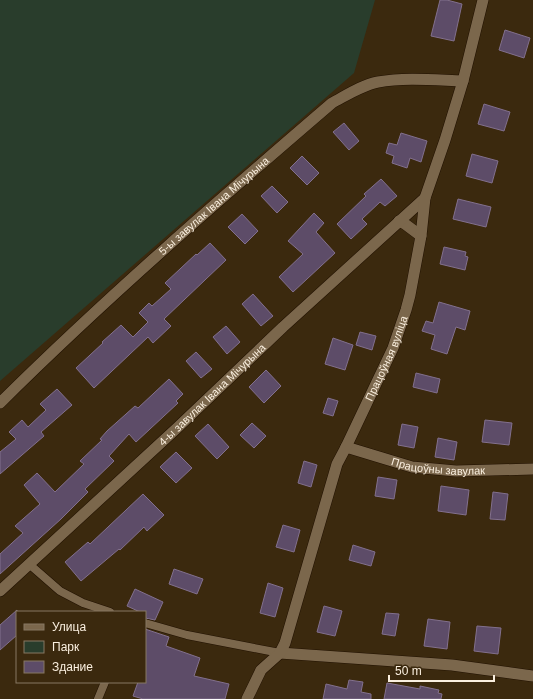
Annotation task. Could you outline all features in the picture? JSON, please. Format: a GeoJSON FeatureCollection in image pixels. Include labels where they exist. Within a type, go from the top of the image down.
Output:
{"type":"FeatureCollection","features":[{"type":"Feature","properties":{"kind":"street","name":"Працоўная вуліца"},"geometry":{"type":"LineString","coordinates":[[246,699],[262,670],[280,653],[286,643],[337,464],[393,348],[410,295],[421,236],[425,198],[445,140],[483,0]]}},
{"type":"Feature","properties":{"kind":"street","name":"5-ы завулак Івана Мічурына"},"geometry":{"type":"LineString","coordinates":[[0,403],[44,359],[210,208],[332,102],[355,90],[377,82],[404,80],[462,81]]}},
{"type":"Feature","properties":{"kind":"street","name":"4-ы завулак Івана Мічурына"},"geometry":{"type":"LineString","coordinates":[[0,591],[425,198]]}},
{"type":"Feature","properties":{"kind":"street"},"geometry":{"type":"LineString","coordinates":[[399,221],[421,236]]}},
{"type":"Feature","properties":{"kind":"street","name":"Працоўны завулак"},"geometry":{"type":"LineString","coordinates":[[346,447],[412,467],[456,471],[533,469]]}},
{"type":"Feature","properties":{"kind":"street"},"geometry":{"type":"LineString","coordinates":[[280,653],[452,665],[533,676]]}},
{"type":"Feature","properties":{"kind":"lane"},"geometry":{"type":"LineString","coordinates":[[29,564],[60,591],[83,603],[107,611]]}},
{"type":"Feature","properties":{"kind":"lane"},"geometry":{"type":"LineString","coordinates":[[146,624],[187,635],[280,653]]}},
{"type":"Feature","properties":{"kind":"lane"},"geometry":{"type":"LineString","coordinates":[[98,699],[105,683]]}},
{"type":"Feature","properties":{"kind":"green space"},"geometry":{"type":"Polygon","coordinates":[[[0,0],[375,0],[354,73],[0,381],[0,0]]]}},
{"type":"Feature","properties":{"kind":"building"},"geometry":{"type":"Polygon","coordinates":[[[440,0],[447,0],[462,4],[454,41],[431,36],[440,0]]]}},
{"type":"Feature","properties":{"kind":"building"},"geometry":{"type":"Polygon","coordinates":[[[505,30],[530,38],[524,58],[499,50],[505,30]]]}},
{"type":"Feature","properties":{"kind":"building"},"geometry":{"type":"Polygon","coordinates":[[[484,104],[510,112],[504,131],[478,124],[484,104]]]}},
{"type":"Feature","properties":{"kind":"building"},"geometry":{"type":"Polygon","coordinates":[[[344,123],[359,141],[349,150],[333,132],[344,123]]]}},
{"type":"Feature","properties":{"kind":"building"},"geometry":{"type":"Polygon","coordinates":[[[401,133],[427,141],[421,162],[410,158],[407,168],[392,163],[394,156],[386,153],[389,143],[397,145],[401,133]]]}},
{"type":"Feature","properties":{"kind":"building"},"geometry":{"type":"Polygon","coordinates":[[[472,154],[498,161],[492,183],[466,176],[472,154]]]}},
{"type":"Feature","properties":{"kind":"building"},"geometry":{"type":"Polygon","coordinates":[[[302,156],[319,173],[307,185],[290,168],[302,156]]]}},
{"type":"Feature","properties":{"kind":"building"},"geometry":{"type":"Polygon","coordinates":[[[381,179],[397,196],[385,206],[380,202],[362,219],[367,224],[351,239],[337,224],[366,196],[364,194],[381,179]]]}},
{"type":"Feature","properties":{"kind":"building"},"geometry":{"type":"Polygon","coordinates":[[[272,186],[288,202],[277,213],[261,196],[272,186]]]}},
{"type":"Feature","properties":{"kind":"building"},"geometry":{"type":"Polygon","coordinates":[[[458,199],[491,207],[486,227],[453,219],[458,199]]]}},
{"type":"Feature","properties":{"kind":"building"},"geometry":{"type":"Polygon","coordinates":[[[314,213],[324,223],[316,232],[335,253],[293,292],[279,277],[303,254],[288,241],[314,213]]]}},
{"type":"Feature","properties":{"kind":"building"},"geometry":{"type":"Polygon","coordinates":[[[242,214],[258,231],[245,244],[228,227],[242,214]]]}},
{"type":"Feature","properties":{"kind":"building"},"geometry":{"type":"Polygon","coordinates":[[[210,243],[226,260],[164,319],[171,326],[153,343],[148,337],[94,388],[76,368],[121,325],[133,337],[148,322],[139,313],[149,303],[152,306],[171,289],[165,283],[210,243]]]}},
{"type":"Feature","properties":{"kind":"building"},"geometry":{"type":"Polygon","coordinates":[[[444,247],[466,252],[465,256],[468,257],[465,270],[440,264],[444,247]]]}},
{"type":"Feature","properties":{"kind":"building"},"geometry":{"type":"Polygon","coordinates":[[[253,294],[273,316],[261,326],[242,304],[253,294]]]}},
{"type":"Feature","properties":{"kind":"building"},"geometry":{"type":"Polygon","coordinates":[[[439,302],[470,311],[465,330],[456,327],[447,354],[431,349],[435,335],[422,331],[426,321],[433,323],[439,302]]]}},
{"type":"Feature","properties":{"kind":"building"},"geometry":{"type":"Polygon","coordinates":[[[226,326],[240,342],[227,354],[213,337],[226,326]]]}},
{"type":"Feature","properties":{"kind":"building"},"geometry":{"type":"Polygon","coordinates":[[[360,332],[376,336],[372,350],[356,345],[360,332]]]}},
{"type":"Feature","properties":{"kind":"building"},"geometry":{"type":"Polygon","coordinates":[[[333,338],[353,345],[345,370],[325,364],[333,338]]]}},
{"type":"Feature","properties":{"kind":"building"},"geometry":{"type":"Polygon","coordinates":[[[196,352],[212,369],[201,378],[186,361],[196,352]]]}},
{"type":"Feature","properties":{"kind":"building"},"geometry":{"type":"Polygon","coordinates":[[[266,370],[281,386],[264,403],[249,387],[266,370]]]}},
{"type":"Feature","properties":{"kind":"building"},"geometry":{"type":"Polygon","coordinates":[[[416,373],[440,379],[437,393],[413,387],[416,373]]]}},
{"type":"Feature","properties":{"kind":"building"},"geometry":{"type":"Polygon","coordinates":[[[169,379],[183,394],[176,401],[178,403],[136,442],[129,434],[109,456],[114,461],[85,489],[88,492],[61,519],[0,574],[0,554],[23,533],[15,526],[40,504],[24,485],[37,473],[55,492],[84,464],[80,461],[102,440],[100,439],[107,431],[135,406],[138,408],[169,379]]]}},
{"type":"Feature","properties":{"kind":"building"},"geometry":{"type":"Polygon","coordinates":[[[57,389],[72,405],[41,432],[44,436],[0,474],[0,452],[16,439],[9,432],[22,420],[28,427],[46,410],[40,404],[57,389]]]}},
{"type":"Feature","properties":{"kind":"building"},"geometry":{"type":"Polygon","coordinates":[[[328,398],[338,401],[333,416],[323,413],[328,398]]]}},
{"type":"Feature","properties":{"kind":"building"},"geometry":{"type":"Polygon","coordinates":[[[485,420],[512,423],[509,445],[482,442],[485,420]]]}},
{"type":"Feature","properties":{"kind":"building"},"geometry":{"type":"Polygon","coordinates":[[[252,423],[266,436],[254,448],[240,435],[252,423]]]}},
{"type":"Feature","properties":{"kind":"building"},"geometry":{"type":"Polygon","coordinates":[[[208,424],[229,447],[217,459],[195,436],[208,424]]]}},
{"type":"Feature","properties":{"kind":"building"},"geometry":{"type":"Polygon","coordinates":[[[402,424],[418,427],[414,448],[398,445],[402,424]]]}},
{"type":"Feature","properties":{"kind":"building"},"geometry":{"type":"Polygon","coordinates":[[[438,438],[457,442],[454,460],[435,457],[438,438]]]}},
{"type":"Feature","properties":{"kind":"building"},"geometry":{"type":"Polygon","coordinates":[[[176,452],[192,468],[176,483],[160,467],[176,452]]]}},
{"type":"Feature","properties":{"kind":"building"},"geometry":{"type":"Polygon","coordinates":[[[304,461],[317,465],[311,487],[298,483],[304,461]]]}},
{"type":"Feature","properties":{"kind":"building"},"geometry":{"type":"Polygon","coordinates":[[[378,477],[397,480],[394,499],[375,496],[378,477]]]}},
{"type":"Feature","properties":{"kind":"building"},"geometry":{"type":"Polygon","coordinates":[[[441,486],[469,490],[466,515],[438,511],[441,486]]]}},
{"type":"Feature","properties":{"kind":"building"},"geometry":{"type":"Polygon","coordinates":[[[493,492],[508,494],[505,520],[490,519],[493,492]]]}},
{"type":"Feature","properties":{"kind":"building"},"geometry":{"type":"Polygon","coordinates":[[[143,494],[164,515],[147,531],[144,527],[120,550],[119,549],[81,581],[65,562],[88,542],[90,544],[143,494]]]}},
{"type":"Feature","properties":{"kind":"building"},"geometry":{"type":"Polygon","coordinates":[[[283,525],[300,530],[294,552],[276,547],[283,525]]]}},
{"type":"Feature","properties":{"kind":"building"},"geometry":{"type":"Polygon","coordinates":[[[353,545],[375,552],[371,566],[349,560],[353,545]]]}},
{"type":"Feature","properties":{"kind":"building"},"geometry":{"type":"Polygon","coordinates":[[[174,569],[203,579],[197,594],[169,584],[174,569]]]}},
{"type":"Feature","properties":{"kind":"building"},"geometry":{"type":"Polygon","coordinates":[[[268,583],[283,588],[275,617],[260,613],[268,583]]]}},
{"type":"Feature","properties":{"kind":"building"},"geometry":{"type":"Polygon","coordinates":[[[135,589],[163,602],[155,620],[146,618],[146,611],[138,611],[127,606],[135,589]]]}},
{"type":"Feature","properties":{"kind":"building"},"geometry":{"type":"Polygon","coordinates":[[[324,606],[342,611],[335,636],[317,632],[324,606]]]}},
{"type":"Feature","properties":{"kind":"building"},"geometry":{"type":"Polygon","coordinates":[[[17,610],[16,636],[0,650],[0,625],[17,610]]]}},
{"type":"Feature","properties":{"kind":"building"},"geometry":{"type":"Polygon","coordinates":[[[386,613],[399,614],[395,636],[382,634],[386,613]]]}},
{"type":"Feature","properties":{"kind":"building"},"geometry":{"type":"Polygon","coordinates":[[[428,619],[450,622],[447,649],[424,646],[428,619]]]}},
{"type":"Feature","properties":{"kind":"building"},"geometry":{"type":"Polygon","coordinates":[[[477,626],[501,628],[498,654],[474,651],[477,626]]]}},
{"type":"Feature","properties":{"kind":"building"},"geometry":{"type":"Polygon","coordinates":[[[146,629],[169,637],[166,646],[200,658],[194,676],[229,684],[225,699],[143,699],[133,696],[138,683],[146,683],[146,629]]]}},
{"type":"Feature","properties":{"kind":"building"},"geometry":{"type":"Polygon","coordinates":[[[349,680],[363,682],[361,692],[371,694],[371,699],[323,699],[326,684],[347,689],[349,680]]]}},
{"type":"Feature","properties":{"kind":"building"},"geometry":{"type":"Polygon","coordinates":[[[387,683],[420,689],[420,686],[439,690],[438,693],[442,694],[441,699],[384,699],[387,683]]]}}]}
